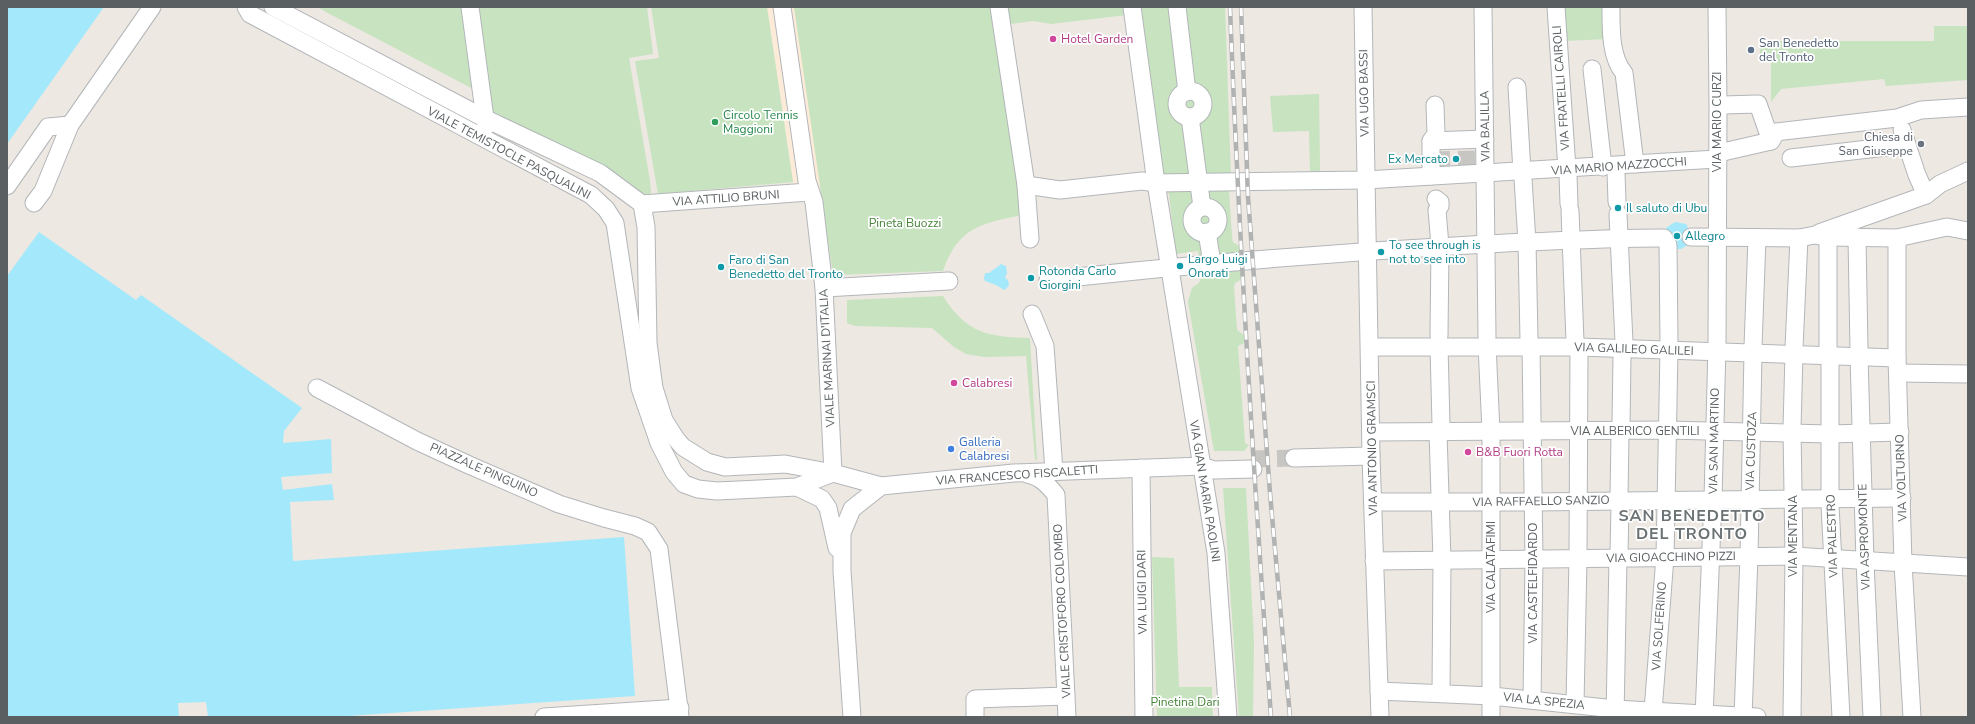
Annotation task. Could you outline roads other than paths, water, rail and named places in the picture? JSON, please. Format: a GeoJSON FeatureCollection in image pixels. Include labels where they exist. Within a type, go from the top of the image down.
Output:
{"type":"FeatureCollection","features":[{"type":"Feature","properties":{"kind":"street"},"geometry":{"type":"LineString","coordinates":[[34,203],[43,191],[70,125],[152,7]]}},
{"type":"Feature","properties":{"kind":"street","name":"VIALE TEMISTOCLE PASQUALINI"},"geometry":{"type":"LineString","coordinates":[[246,7],[250,14],[591,195],[606,209],[615,223],[640,388],[659,443],[674,472],[684,484],[698,489],[717,491],[797,487],[833,473]]}},
{"type":"Feature","properties":{"kind":"street","name":"VIALE TEMISTOCLE PASQUALINI"},"geometry":{"type":"LineString","coordinates":[[273,7],[484,118],[600,173],[642,204]]}},
{"type":"Feature","properties":{"kind":"street"},"geometry":{"type":"LineString","coordinates":[[470,7],[486,126],[483,132],[476,135]]}},
{"type":"Feature","properties":{"kind":"street","name":"VIALE MARINAI D'ITALIA"},"geometry":{"type":"LineString","coordinates":[[782,7],[810,192],[814,202],[824,288],[833,473]]}},
{"type":"Feature","properties":{"kind":"street"},"geometry":{"type":"LineString","coordinates":[[999,7],[1026,185],[1030,239]]}},
{"type":"Feature","properties":{"kind":"street","name":"VIA GIAN MARIA PAOLINI"},"geometry":{"type":"LineString","coordinates":[[1132,7],[1156,184],[1216,553],[1228,717]]}},
{"type":"Feature","properties":{"kind":"street"},"geometry":{"type":"LineString","coordinates":[[1176,7],[1187,92],[1196,92],[1203,102],[1201,111],[1195,117],[1190,117],[1202,207],[1193,214],[1192,222],[1193,226],[1199,231],[1207,232],[1212,263]]}},
{"type":"Feature","properties":{"kind":"street","name":"VIA UGO BASSI"},"geometry":{"type":"LineString","coordinates":[[1362,7],[1365,180]]}},
{"type":"Feature","properties":{"kind":"street","name":"VIA BALILLA"},"geometry":{"type":"LineString","coordinates":[[1483,7],[1487,244]]}},
{"type":"Feature","properties":{"kind":"street","name":"VIA FRATELLI CAIROLI"},"geometry":{"type":"LineString","coordinates":[[1556,7],[1572,239],[1577,344],[1579,431],[1575,704]]}},
{"type":"Feature","properties":{"kind":"street"},"geometry":{"type":"LineString","coordinates":[[1611,7],[1611,27],[1618,67],[1624,73],[1635,164]]}},
{"type":"Feature","properties":{"kind":"street","name":"VIA MARIO CURZI"},"geometry":{"type":"LineString","coordinates":[[1717,7],[1720,156],[1717,237]]}},
{"type":"Feature","properties":{"kind":"street"},"geometry":{"type":"LineString","coordinates":[[1592,69],[1609,169],[1618,208],[1623,349],[1615,713]]}},
{"type":"Feature","properties":{"kind":"street","name":"VIA CASTELFIDARDO"},"geometry":{"type":"LineString","coordinates":[[1517,87],[1527,242],[1530,343],[1534,559],[1532,700]]}},
{"type":"Feature","properties":{"kind":"street"},"geometry":{"type":"LineString","coordinates":[[1723,105],[1758,104],[1771,141]]}},
{"type":"Feature","properties":{"kind":"street"},"geometry":{"type":"LineString","coordinates":[[1436,105],[1436,134],[1431,141],[1440,246],[1439,341],[1441,425],[1438,432],[1442,560],[1441,693]]}},
{"type":"Feature","properties":{"kind":"street"},"geometry":{"type":"LineString","coordinates":[[1771,141],[1776,132],[1897,118],[1921,110],[1968,107]]}},
{"type":"Feature","properties":{"kind":"street"},"geometry":{"type":"LineString","coordinates":[[1897,118],[1917,175],[1926,195]]}},
{"type":"Feature","properties":{"kind":"street"},"geometry":{"type":"LineString","coordinates":[[7,186],[48,127],[70,125]]}},
{"type":"Feature","properties":{"kind":"street"},"geometry":{"type":"LineString","coordinates":[[1431,141],[1485,139]]}},
{"type":"Feature","properties":{"kind":"street","name":"VIA MARIO MAZZOCCHI"},"geometry":{"type":"LineString","coordinates":[[1485,174],[1522,176],[1609,169],[1635,164],[1720,156],[1771,141]]}},
{"type":"Feature","properties":{"kind":"street"},"geometry":{"type":"LineString","coordinates":[[1791,158],[1886,147],[1897,145],[1906,141]]}},
{"type":"Feature","properties":{"kind":"street"},"geometry":{"type":"LineString","coordinates":[[1822,236],[1926,195],[1940,184],[1968,171]]}},
{"type":"Feature","properties":{"kind":"street"},"geometry":{"type":"LineString","coordinates":[[1026,185],[1060,190],[1142,182],[1156,184],[1365,180],[1435,193],[1485,174]]}},
{"type":"Feature","properties":{"kind":"street","name":"VIA ANTONIO GRAMSCI"},"geometry":{"type":"LineString","coordinates":[[1365,180],[1370,347],[1371,456],[1380,717]]}},
{"type":"Feature","properties":{"kind":"street","name":"VIA ATTILIO BRUNI"},"geometry":{"type":"LineString","coordinates":[[642,204],[810,192]]}},
{"type":"Feature","properties":{"kind":"street"},"geometry":{"type":"LineString","coordinates":[[642,204],[646,227],[648,343],[654,388],[664,420],[676,439],[683,447],[707,462],[725,467],[785,464],[833,473]]}},
{"type":"Feature","properties":{"kind":"street"},"geometry":{"type":"LineString","coordinates":[[1691,237],[1799,238],[1822,236],[1897,238],[1946,227],[1968,231]]}},
{"type":"Feature","properties":{"kind":"street","name":"VIA PALESTRO"},"geometry":{"type":"LineString","coordinates":[[1822,236],[1829,352],[1830,499],[1841,717]]}},
{"type":"Feature","properties":{"kind":"street","name":"VIA SAN MARTINO"},"geometry":{"type":"LineString","coordinates":[[1704,716],[1713,499],[1717,352],[1717,237]]}},
{"type":"Feature","properties":{"kind":"street","name":"VIA ASPROMONTE"},"geometry":{"type":"LineString","coordinates":[[1857,237],[1863,498],[1872,717]]}},
{"type":"Feature","properties":{"kind":"street"},"geometry":{"type":"LineString","coordinates":[[1048,280],[1169,267],[1367,250],[1572,239],[1619,238]]}},
{"type":"Feature","properties":{"kind":"street","name":"VIA SOLFERINO"},"geometry":{"type":"LineString","coordinates":[[1619,238],[1666,242],[1669,347],[1665,557],[1653,711]]}},
{"type":"Feature","properties":{"kind":"street","name":"VIA CUSTOZA"},"geometry":{"type":"LineString","coordinates":[[1748,717],[1750,556],[1749,499],[1757,238]]}},
{"type":"Feature","properties":{"kind":"street","name":"VIA MENTANA"},"geometry":{"type":"LineString","coordinates":[[1792,717],[1794,556],[1792,434],[1799,238]]}},
{"type":"Feature","properties":{"kind":"street","name":"VIA VOLTURNO"},"geometry":{"type":"LineString","coordinates":[[1897,238],[1898,365],[1903,563],[1912,717]]}},
{"type":"Feature","properties":{"kind":"street","name":"VIA CALATAFIMI"},"geometry":{"type":"LineString","coordinates":[[1487,244],[1487,341],[1491,431],[1491,717]]}},
{"type":"Feature","properties":{"kind":"street"},"geometry":{"type":"LineString","coordinates":[[824,288],[949,281]]}},
{"type":"Feature","properties":{"kind":"street"},"geometry":{"type":"LineString","coordinates":[[1032,314],[1045,346],[1054,471]]}},
{"type":"Feature","properties":{"kind":"street","name":"VIA GALILEO GALILEI"},"geometry":{"type":"LineString","coordinates":[[1370,347],[1439,341],[1487,341],[1669,347],[1717,352],[1753,350],[1829,352],[1859,354],[1898,365],[1968,374]]}},
{"type":"Feature","properties":{"kind":"street","name":"PIAZZALE PINGUINO"},"geometry":{"type":"LineString","coordinates":[[317,388],[417,441],[469,465],[559,504],[635,526],[648,532],[659,549],[663,569],[680,713]]}},
{"type":"Feature","properties":{"kind":"street","name":"VIA ALBERICO GENTILI"},"geometry":{"type":"LineString","coordinates":[[1371,432],[1523,430],[1532,432],[1667,430],[1792,434],[1900,432]]}},
{"type":"Feature","properties":{"kind":"street"},"geometry":{"type":"LineString","coordinates":[[1294,463],[1346,457],[1371,456]]}},
{"type":"Feature","properties":{"kind":"street","name":"VIA FRANCESCO FISCALETTI"},"geometry":{"type":"LineString","coordinates":[[833,473],[880,486],[1014,473],[1202,466],[1213,459],[1252,464]]}},
{"type":"Feature","properties":{"kind":"street","name":"VIA LUIGI DARI"},"geometry":{"type":"LineString","coordinates":[[1141,468],[1144,717]]}},
{"type":"Feature","properties":{"kind":"street","name":"VIALE CRISTOFORO COLOMBO"},"geometry":{"type":"LineString","coordinates":[[1057,506],[1062,488],[1071,476],[1079,470]]}},
{"type":"Feature","properties":{"kind":"street","name":"VIALE CRISTOFORO COLOMBO"},"geometry":{"type":"LineString","coordinates":[[1014,473],[1029,474],[1040,479],[1049,486],[1056,495],[1067,717]]}},
{"type":"Feature","properties":{"kind":"street"},"geometry":{"type":"LineString","coordinates":[[852,717],[842,571],[842,533],[852,509],[880,486]]}},
{"type":"Feature","properties":{"kind":"street"},"geometry":{"type":"LineString","coordinates":[[797,487],[822,499],[828,508],[842,571]]}},
{"type":"Feature","properties":{"kind":"street","name":"VIA RAFFAELLO SANZIO"},"geometry":{"type":"LineString","coordinates":[[1373,502],[1532,502],[1902,498]]}},
{"type":"Feature","properties":{"kind":"street","name":"VIA GIOACCHINO PIZZI"},"geometry":{"type":"LineString","coordinates":[[1374,561],[1492,560],[1619,556],[1794,556],[1833,558],[1865,562],[1968,567]]}},
{"type":"Feature","properties":{"kind":"street","name":"VIA LA SPEZIA"},"geometry":{"type":"LineString","coordinates":[[1379,691],[1492,696],[1575,704],[1615,713],[1653,711],[1704,716],[1748,717]]}},
{"type":"Feature","properties":{"kind":"street"},"geometry":{"type":"LineString","coordinates":[[975,717],[975,699],[1066,696]]}},
{"type":"Feature","properties":{"kind":"street"},"geometry":{"type":"LineString","coordinates":[[544,717],[680,713]]}},
{"type":"Feature","properties":{"kind":"water"},"geometry":{"type":"Polygon","coordinates":[[[7,7],[104,7],[7,144],[7,7]]]}},
{"type":"Feature","properties":{"kind":"water"},"geometry":{"type":"Polygon","coordinates":[[[1675,222],[1686,224],[1692,234],[1689,244],[1681,249],[1676,249],[1664,234],[1666,228],[1675,222]]]}},
{"type":"Feature","properties":{"kind":"water"},"geometry":{"type":"Polygon","coordinates":[[[39,232],[136,300],[141,295],[302,408],[284,431],[283,443],[331,439],[332,473],[281,477],[283,490],[332,484],[334,500],[290,502],[293,561],[624,537],[635,696],[334,717],[208,717],[206,702],[178,703],[179,717],[7,717],[7,276],[39,232]]]}},
{"type":"Feature","properties":{"kind":"water"},"geometry":{"type":"Polygon","coordinates":[[[1001,264],[1006,266],[1007,273],[1005,278],[1008,280],[1009,286],[1004,290],[985,281],[984,279],[985,273],[989,273],[1001,264]]]}},
{"type":"Feature","properties":{"kind":"tunnel"},"geometry":{"type":"LineString","coordinates":[[1433,160],[1478,159]]}},
{"type":"Feature","properties":{"kind":"tunnel"},"geometry":{"type":"LineString","coordinates":[[1252,459],[1294,458]]}},
{"type":"Feature","properties":{"kind":"railway"},"geometry":{"type":"LineString","coordinates":[[1230,7],[1248,362],[1271,717]]}},
{"type":"Feature","properties":{"kind":"railway"},"geometry":{"type":"LineString","coordinates":[[1241,7],[1248,197],[1270,493],[1290,717]]}},
{"type":"Feature","properties":{"kind":"place","name":"Hotel Garden"},"geometry":{"type":"Point","coordinates":[1053,39]}},
{"type":"Feature","properties":{"kind":"place","name":"San Benedetto del Tronto"},"geometry":{"type":"Point","coordinates":[1751,50]}},
{"type":"Feature","properties":{"kind":"place","name":"Circolo Tennis Maggioni"},"geometry":{"type":"Point","coordinates":[715,122]}},
{"type":"Feature","properties":{"kind":"place","name":"Chiesa di San Giuseppe"},"geometry":{"type":"Point","coordinates":[1921,144]}},
{"type":"Feature","properties":{"kind":"place","name":"Ex Mercato"},"geometry":{"type":"Point","coordinates":[1456,159]}},
{"type":"Feature","properties":{"kind":"place","name":"Il saluto di Ubu"},"geometry":{"type":"Point","coordinates":[1618,208]}},
{"type":"Feature","properties":{"kind":"place","name":"Allegro"},"geometry":{"type":"Point","coordinates":[1677,236]}},
{"type":"Feature","properties":{"kind":"place","name":"To see through is not to see into"},"geometry":{"type":"Point","coordinates":[1381,252]}},
{"type":"Feature","properties":{"kind":"place","name":"Largo Luigi Onorati"},"geometry":{"type":"Point","coordinates":[1180,266]}},
{"type":"Feature","properties":{"kind":"place","name":"Faro di San Benedetto del Tronto"},"geometry":{"type":"Point","coordinates":[721,267]}},
{"type":"Feature","properties":{"kind":"place","name":"Rotonda Carlo Giorgini"},"geometry":{"type":"Point","coordinates":[1031,278]}},
{"type":"Feature","properties":{"kind":"place","name":"Calabresi"},"geometry":{"type":"Point","coordinates":[954,383]}},
{"type":"Feature","properties":{"kind":"place","name":"Galleria Calabresi"},"geometry":{"type":"Point","coordinates":[951,449]}},
{"type":"Feature","properties":{"kind":"place","name":"B&B Fuori Rotta"},"geometry":{"type":"Point","coordinates":[1468,452]}},
{"type":"Feature","properties":{"kind":"district","name":"SAN BENEDETTO DEL TRONTO"},"geometry":{"type":"Point","coordinates":[1692,525]}},
{"type":"Feature","properties":{"kind":"park label","name":"Pineta Buozzi"},"geometry":{"type":"Point","coordinates":[905,223]}},
{"type":"Feature","properties":{"kind":"park label","name":"Pinetina Dari"},"geometry":{"type":"Point","coordinates":[1185,702]}}]}
